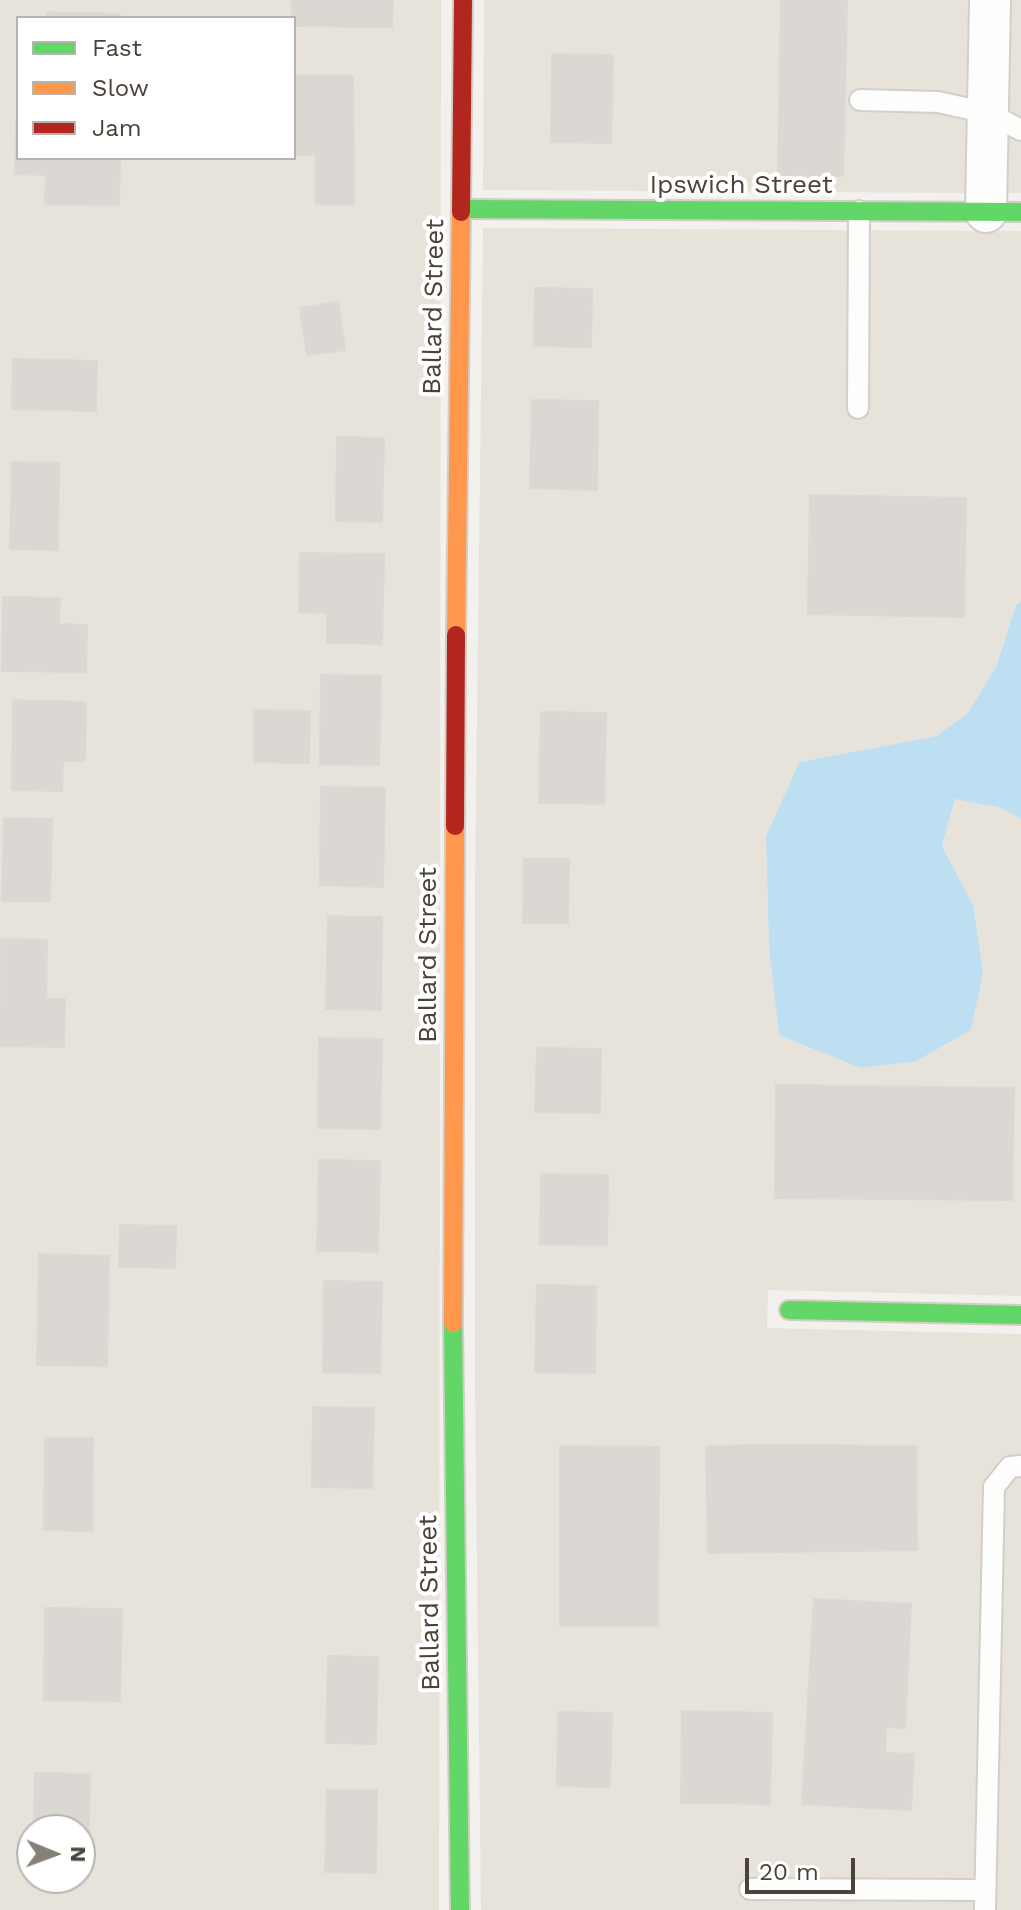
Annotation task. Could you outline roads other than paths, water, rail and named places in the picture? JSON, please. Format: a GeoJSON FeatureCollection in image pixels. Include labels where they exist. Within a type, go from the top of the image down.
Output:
{"type":"FeatureCollection","features":[{"type":"Feature","properties":{"kind":"street","name":"Ballard Street"},"geometry":{"type":"LineString","coordinates":[[460,1910],[453,1394],[453,987],[463,0]]}},
{"type":"Feature","properties":{"kind":"street"},"geometry":{"type":"LineString","coordinates":[[990,0],[1004,122],[1003,212]]}},
{"type":"Feature","properties":{"kind":"street","name":"Ipswich Street"},"geometry":{"type":"LineString","coordinates":[[462,209],[1003,212]]}},
{"type":"Feature","properties":{"kind":"street"},"geometry":{"type":"LineString","coordinates":[[789,1310],[1021,1315]]}},
{"type":"Feature","properties":{"kind":"lane"},"geometry":{"type":"LineString","coordinates":[[860,100],[938,102],[1004,122]]}},
{"type":"Feature","properties":{"kind":"lane"},"geometry":{"type":"LineString","coordinates":[[858,408],[859,211]]}},
{"type":"Feature","properties":{"kind":"lane"},"geometry":{"type":"LineString","coordinates":[[750,1889],[985,1900],[994,1487],[1010,1467],[1021,1466]]}},
{"type":"Feature","properties":{"kind":"water"},"geometry":{"type":"Polygon","coordinates":[[[1021,601],[1021,819],[1001,808],[955,799],[942,846],[973,905],[983,972],[971,1030],[916,1061],[861,1068],[779,1035],[769,949],[766,836],[799,762],[936,736],[967,714],[996,667],[1016,605],[1021,601]]]}}]}
